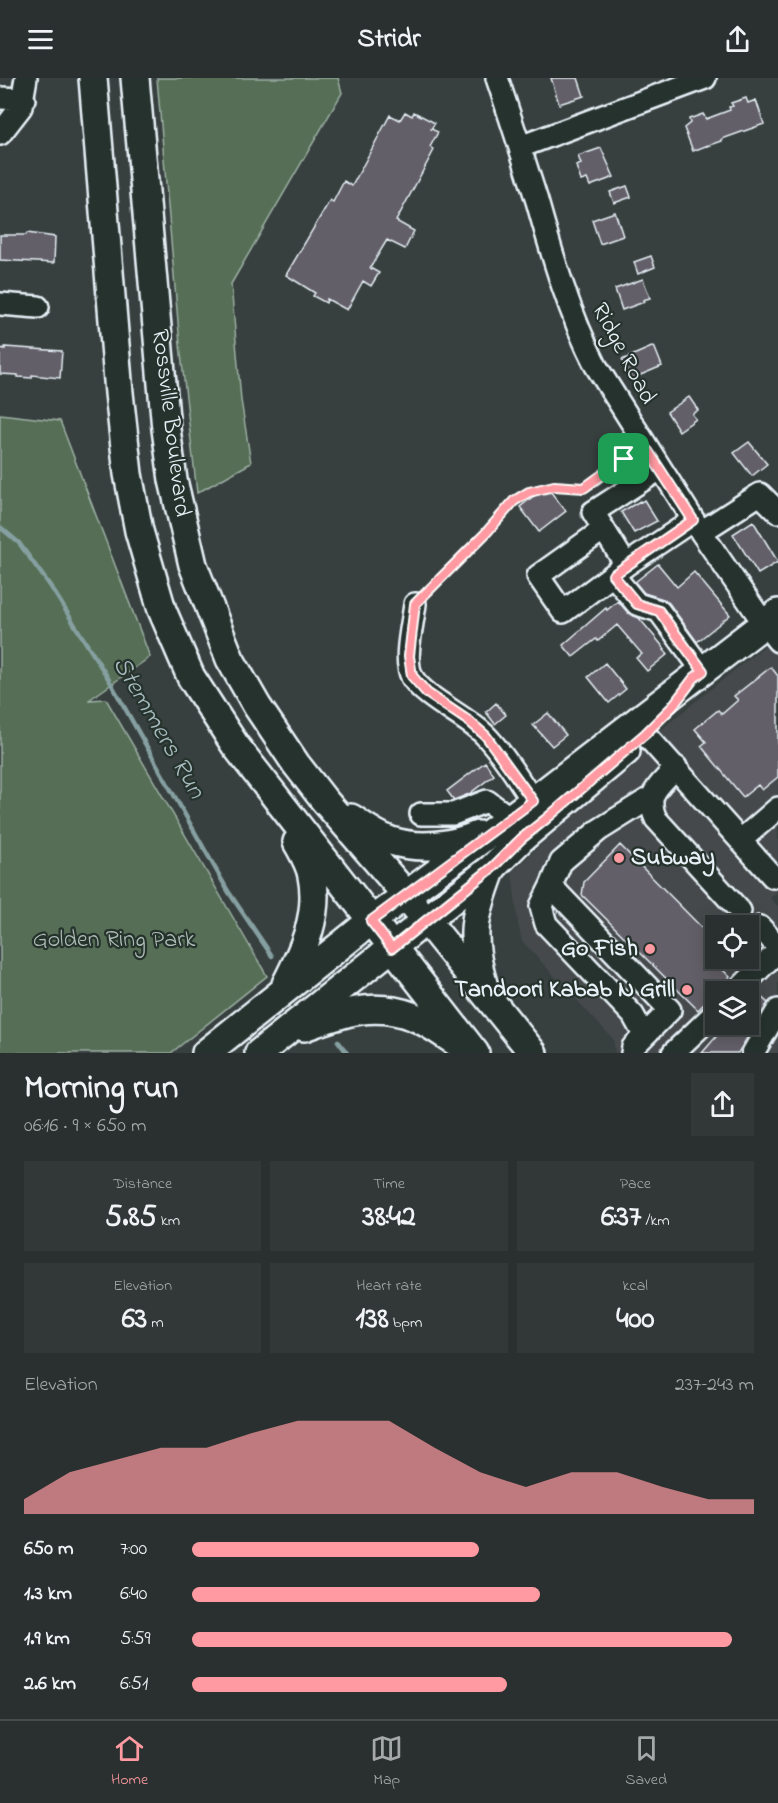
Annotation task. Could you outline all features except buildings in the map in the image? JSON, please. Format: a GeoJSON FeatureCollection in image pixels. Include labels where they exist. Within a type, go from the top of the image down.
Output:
{"type":"FeatureCollection","features":[{"type":"Feature","properties":{"kind":"main road","name":"Rossville Boulevard"},"geometry":{"type":"LineString","coordinates":[[93,78],[122,429],[139,531],[162,609],[191,677],[235,745],[474,1052]]}},
{"type":"Feature","properties":{"kind":"main road","name":"Rossville Boulevard"},"geometry":{"type":"LineString","coordinates":[[135,78],[166,429],[173,480],[185,535],[206,600],[230,660],[257,706],[296,764],[532,1053]]}},
{"type":"Feature","properties":{"kind":"main road"},"geometry":{"type":"LineString","coordinates":[[206,1053],[405,895],[699,675],[774,626]]}},
{"type":"Feature","properties":{"kind":"main road"},"geometry":{"type":"LineString","coordinates":[[259,1053],[492,868],[521,839],[645,734],[699,675]]}},
{"type":"Feature","properties":{"kind":"main road"},"geometry":{"type":"LineString","coordinates":[[278,800],[309,867],[314,892],[313,910],[305,944],[282,991]]}},
{"type":"Feature","properties":{"kind":"main road"},"geometry":{"type":"LineString","coordinates":[[324,800],[378,836],[392,842],[415,845],[453,843],[504,822]]}},
{"type":"Feature","properties":{"kind":"main road"},"geometry":{"type":"LineString","coordinates":[[487,997],[477,965],[474,933],[478,906],[492,868]]}},
{"type":"Feature","properties":{"kind":"main road"},"geometry":{"type":"LineString","coordinates":[[281,1035],[351,1010],[382,1009],[412,1016],[474,1052]]}},
{"type":"Feature","properties":{"kind":"street"},"geometry":{"type":"LineString","coordinates":[[0,134],[21,107],[26,78]]}},
{"type":"Feature","properties":{"kind":"street","name":"Ridge Road"},"geometry":{"type":"LineString","coordinates":[[497,78],[566,300],[584,343],[648,451],[697,526],[774,626]]}},
{"type":"Feature","properties":{"kind":"street"},"geometry":{"type":"LineString","coordinates":[[520,147],[705,78]]}},
{"type":"Feature","properties":{"kind":"street"},"geometry":{"type":"LineString","coordinates":[[0,98],[24,99]]}},
{"type":"Feature","properties":{"kind":"street"},"geometry":{"type":"LineString","coordinates":[[0,304],[38,307]]}},
{"type":"Feature","properties":{"kind":"street"},"geometry":{"type":"LineString","coordinates":[[660,469],[593,512],[604,529],[620,570],[637,604],[659,611],[699,675]]}},
{"type":"Feature","properties":{"kind":"street"},"geometry":{"type":"LineString","coordinates":[[604,529],[538,576],[563,612],[620,570],[697,526],[760,494],[778,512]]}},
{"type":"Feature","properties":{"kind":"street"},"geometry":{"type":"LineString","coordinates":[[415,604],[409,656],[412,676],[427,693],[470,722],[486,736],[533,801]]}},
{"type":"Feature","properties":{"kind":"street"},"geometry":{"type":"LineString","coordinates":[[645,734],[773,877]]}},
{"type":"Feature","properties":{"kind":"street"},"geometry":{"type":"LineString","coordinates":[[644,1035],[633,1015],[546,924],[541,906],[561,862],[599,830],[650,798],[676,767]]}},
{"type":"Feature","properties":{"kind":"street"},"geometry":{"type":"LineString","coordinates":[[650,798],[650,808],[656,819],[740,911]]}},
{"type":"Feature","properties":{"kind":"street"},"geometry":{"type":"LineString","coordinates":[[421,814],[453,814],[487,801],[504,822]]}},
{"type":"Feature","properties":{"kind":"street"},"geometry":{"type":"LineString","coordinates":[[741,840],[778,808]]}},
{"type":"Feature","properties":{"kind":"street"},"geometry":{"type":"LineString","coordinates":[[551,886],[669,1010],[633,1047],[632,1053]]}},
{"type":"Feature","properties":{"kind":"street"},"geometry":{"type":"LineString","coordinates":[[747,981],[778,949],[760,927]]}},
{"type":"Feature","properties":{"kind":"street"},"geometry":{"type":"LineString","coordinates":[[753,1053],[778,1010]]}},
{"type":"Feature","properties":{"kind":"street"},"geometry":{"type":"LineString","coordinates":[[673,1053],[705,1022]]}},
{"type":"Feature","properties":{"kind":"path"},"geometry":{"type":"LineString","coordinates":[[415,604],[485,534],[514,501],[529,492],[554,486],[584,488],[624,459],[648,451]]}},
{"type":"Feature","properties":{"kind":"shaded area"},"geometry":{"type":"Polygon","coordinates":[[[778,635],[778,891],[770,898],[778,906],[778,1053],[615,1053],[613,1039],[522,941],[512,872],[669,723],[778,635]]]}},
{"type":"Feature","properties":{"kind":"green space"},"geometry":{"type":"Polygon","coordinates":[[[157,78],[338,78],[342,93],[231,284],[241,400],[251,463],[197,493],[180,345],[157,78]]]}},
{"type":"Feature","properties":{"kind":"green space","name":"Golden Ring Park"},"geometry":{"type":"Polygon","coordinates":[[[0,414],[60,421],[150,657],[89,700],[106,699],[267,976],[171,1053],[0,1053],[0,414]]]}},
{"type":"Feature","properties":{"kind":"waterway","name":"Stemmers Run"},"geometry":{"type":"LineString","coordinates":[[0,527],[19,543],[51,587],[108,678],[228,891],[272,956]]}},
{"type":"Feature","properties":{"kind":"waterway","name":"Stemmers Run"},"geometry":{"type":"LineString","coordinates":[[338,1041],[347,1053]]}},
{"type":"Feature","properties":{"kind":"place","name":"Subway"},"geometry":{"type":"Point","coordinates":[619,858]}},
{"type":"Feature","properties":{"kind":"place","name":"Go Fish"},"geometry":{"type":"Point","coordinates":[650,949]}},
{"type":"Feature","properties":{"kind":"place","name":"Tandoori Kabab N Grill"},"geometry":{"type":"Point","coordinates":[687,990]}},
{"type":"Feature","properties":{"kind":"route"},"geometry":{"type":"LineString","coordinates":[[648,451],[693,520],[613,575],[637,604],[659,611],[703,671],[694,678],[672,707],[645,734],[521,839],[492,868],[392,948],[371,921],[533,801],[486,736],[470,722],[427,693],[412,676],[409,656],[415,604],[485,534],[514,501],[529,492],[554,486],[584,488],[624,459],[648,451]]}}]}
